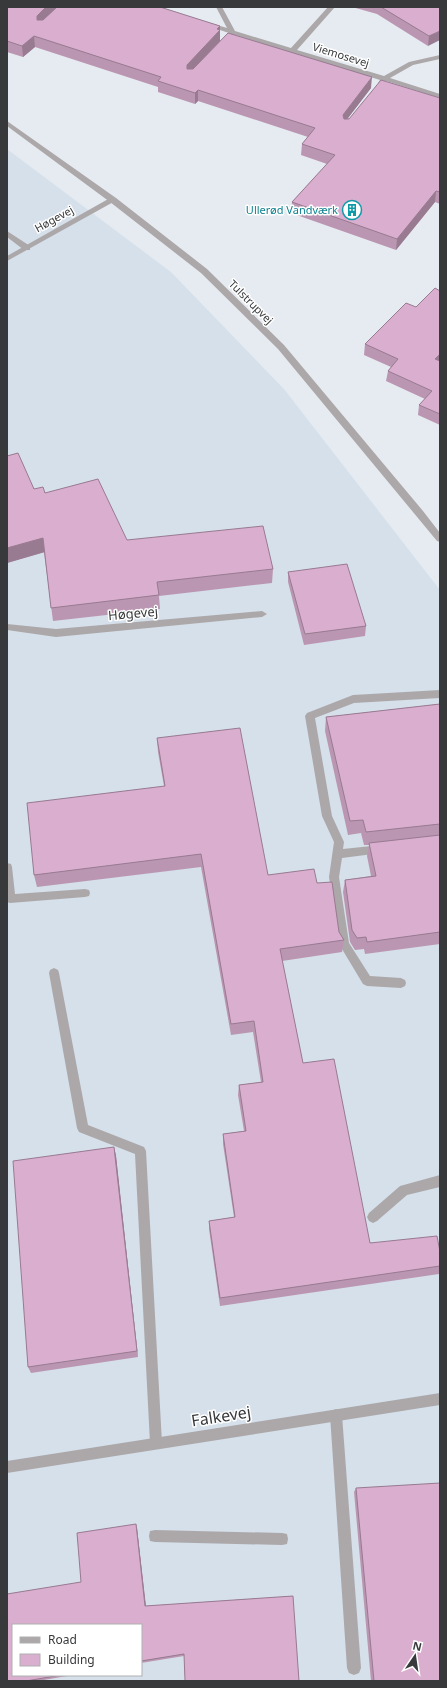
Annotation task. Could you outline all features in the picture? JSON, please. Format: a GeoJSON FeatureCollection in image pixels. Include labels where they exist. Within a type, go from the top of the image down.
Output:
{"type":"FeatureCollection","features":[{"type":"Feature","properties":{"kind":"street"},"geometry":{"type":"LineString","coordinates":[[219,7],[233,33],[227,38]]}},
{"type":"Feature","properties":{"kind":"street","name":"Viemosevej"},"geometry":{"type":"LineString","coordinates":[[292,51],[332,7]]}},
{"type":"Feature","properties":{"kind":"street","name":"Viemosevej"},"geometry":{"type":"LineString","coordinates":[[197,21],[440,96]]}},
{"type":"Feature","properties":{"kind":"street","name":"Viemosevej"},"geometry":{"type":"LineString","coordinates":[[374,92],[384,79],[411,64],[440,57]]}},
{"type":"Feature","properties":{"kind":"street","name":"Tulstrupvej"},"geometry":{"type":"LineString","coordinates":[[7,123],[113,200],[204,271],[281,347],[440,539]]}},
{"type":"Feature","properties":{"kind":"street","name":"Høgevej"},"geometry":{"type":"LineString","coordinates":[[7,259],[113,200]]}},
{"type":"Feature","properties":{"kind":"street"},"geometry":{"type":"LineString","coordinates":[[7,233],[27,248]]}},
{"type":"Feature","properties":{"kind":"street","name":"Høgevej"},"geometry":{"type":"LineString","coordinates":[[7,627],[56,633],[262,614]]}},
{"type":"Feature","properties":{"kind":"street"},"geometry":{"type":"LineString","coordinates":[[401,983],[367,981],[344,944],[334,877],[339,842],[327,816],[310,716],[353,699],[440,694]]}},
{"type":"Feature","properties":{"kind":"street"},"geometry":{"type":"LineString","coordinates":[[338,854],[393,848]]}},
{"type":"Feature","properties":{"kind":"street"},"geometry":{"type":"LineString","coordinates":[[7,867],[10,898],[85,894]]}},
{"type":"Feature","properties":{"kind":"street"},"geometry":{"type":"LineString","coordinates":[[54,973],[83,1128],[140,1151],[156,1443]]}},
{"type":"Feature","properties":{"kind":"street"},"geometry":{"type":"LineString","coordinates":[[373,1217],[404,1190],[440,1181]]}},
{"type":"Feature","properties":{"kind":"street","name":"Falkevej"},"geometry":{"type":"LineString","coordinates":[[7,1467],[440,1399]]}},
{"type":"Feature","properties":{"kind":"street"},"geometry":{"type":"LineString","coordinates":[[336,1415],[354,1668]]}},
{"type":"Feature","properties":{"kind":"street"},"geometry":{"type":"LineString","coordinates":[[155,1536],[282,1538]]}},
{"type":"Feature","properties":{"kind":"shaded area"},"geometry":{"type":"Polygon","coordinates":[[[7,149],[171,272],[284,389],[440,590],[440,1681],[7,1681],[7,149]]]}},
{"type":"Feature","properties":{"kind":"building"},"geometry":{"type":"Polygon","coordinates":[[[7,7],[46,7],[37,16],[37,20],[43,20],[57,7],[160,7],[220,26],[217,29],[220,30],[187,65],[187,69],[193,69],[228,33],[372,77],[343,115],[344,119],[349,119],[381,80],[440,98],[440,192],[436,191],[397,239],[292,202],[335,155],[302,144],[315,128],[198,90],[195,93],[158,81],[161,77],[34,36],[22,46],[7,41],[7,7]]]}},
{"type":"Feature","properties":{"kind":"building"},"geometry":{"type":"Polygon","coordinates":[[[381,7],[440,7],[440,31],[429,36],[381,7]]]}},
{"type":"Feature","properties":{"kind":"building"},"geometry":{"type":"Polygon","coordinates":[[[435,288],[440,291],[440,354],[435,359],[440,361],[440,414],[419,405],[432,391],[388,371],[398,359],[365,344],[406,303],[416,307],[435,288]]]}},
{"type":"Feature","properties":{"kind":"building"},"geometry":{"type":"Polygon","coordinates":[[[18,453],[34,489],[43,487],[45,493],[98,479],[127,540],[263,526],[273,569],[157,582],[159,595],[51,608],[43,538],[7,548],[7,456],[18,453]]]}},
{"type":"Feature","properties":{"kind":"building"},"geometry":{"type":"Polygon","coordinates":[[[347,564],[366,626],[305,634],[288,572],[347,564]]]}},
{"type":"Feature","properties":{"kind":"building"},"geometry":{"type":"Polygon","coordinates":[[[440,704],[440,824],[366,832],[363,820],[350,821],[326,717],[440,704]]]}},
{"type":"Feature","properties":{"kind":"building"},"geometry":{"type":"Polygon","coordinates":[[[240,728],[268,875],[314,869],[317,883],[332,882],[339,932],[344,940],[280,949],[303,1063],[334,1059],[370,1243],[437,1236],[440,1252],[440,1266],[220,1298],[209,1221],[235,1217],[223,1134],[246,1131],[239,1085],[263,1082],[254,1021],[231,1024],[201,854],[34,875],[27,803],[165,786],[157,738],[240,728]]]}},
{"type":"Feature","properties":{"kind":"building"},"geometry":{"type":"Polygon","coordinates":[[[440,835],[440,932],[367,942],[366,937],[357,938],[352,930],[345,880],[376,876],[369,843],[440,835]]]}},
{"type":"Feature","properties":{"kind":"building"},"geometry":{"type":"Polygon","coordinates":[[[114,1147],[137,1351],[28,1367],[13,1161],[114,1147]]]}},
{"type":"Feature","properties":{"kind":"building"},"geometry":{"type":"Polygon","coordinates":[[[440,1483],[440,1681],[374,1681],[356,1488],[440,1483]]]}},
{"type":"Feature","properties":{"kind":"building"},"geometry":{"type":"Polygon","coordinates":[[[136,1524],[145,1606],[293,1596],[299,1681],[185,1681],[184,1654],[142,1661],[142,1624],[12,1624],[12,1676],[55,1676],[26,1681],[7,1681],[7,1594],[81,1582],[77,1533],[136,1524]]]}},
{"type":"Feature","properties":{"kind":"place","name":"Ullerød Vandværk"},"geometry":{"type":"Point","coordinates":[352,210]}}]}
